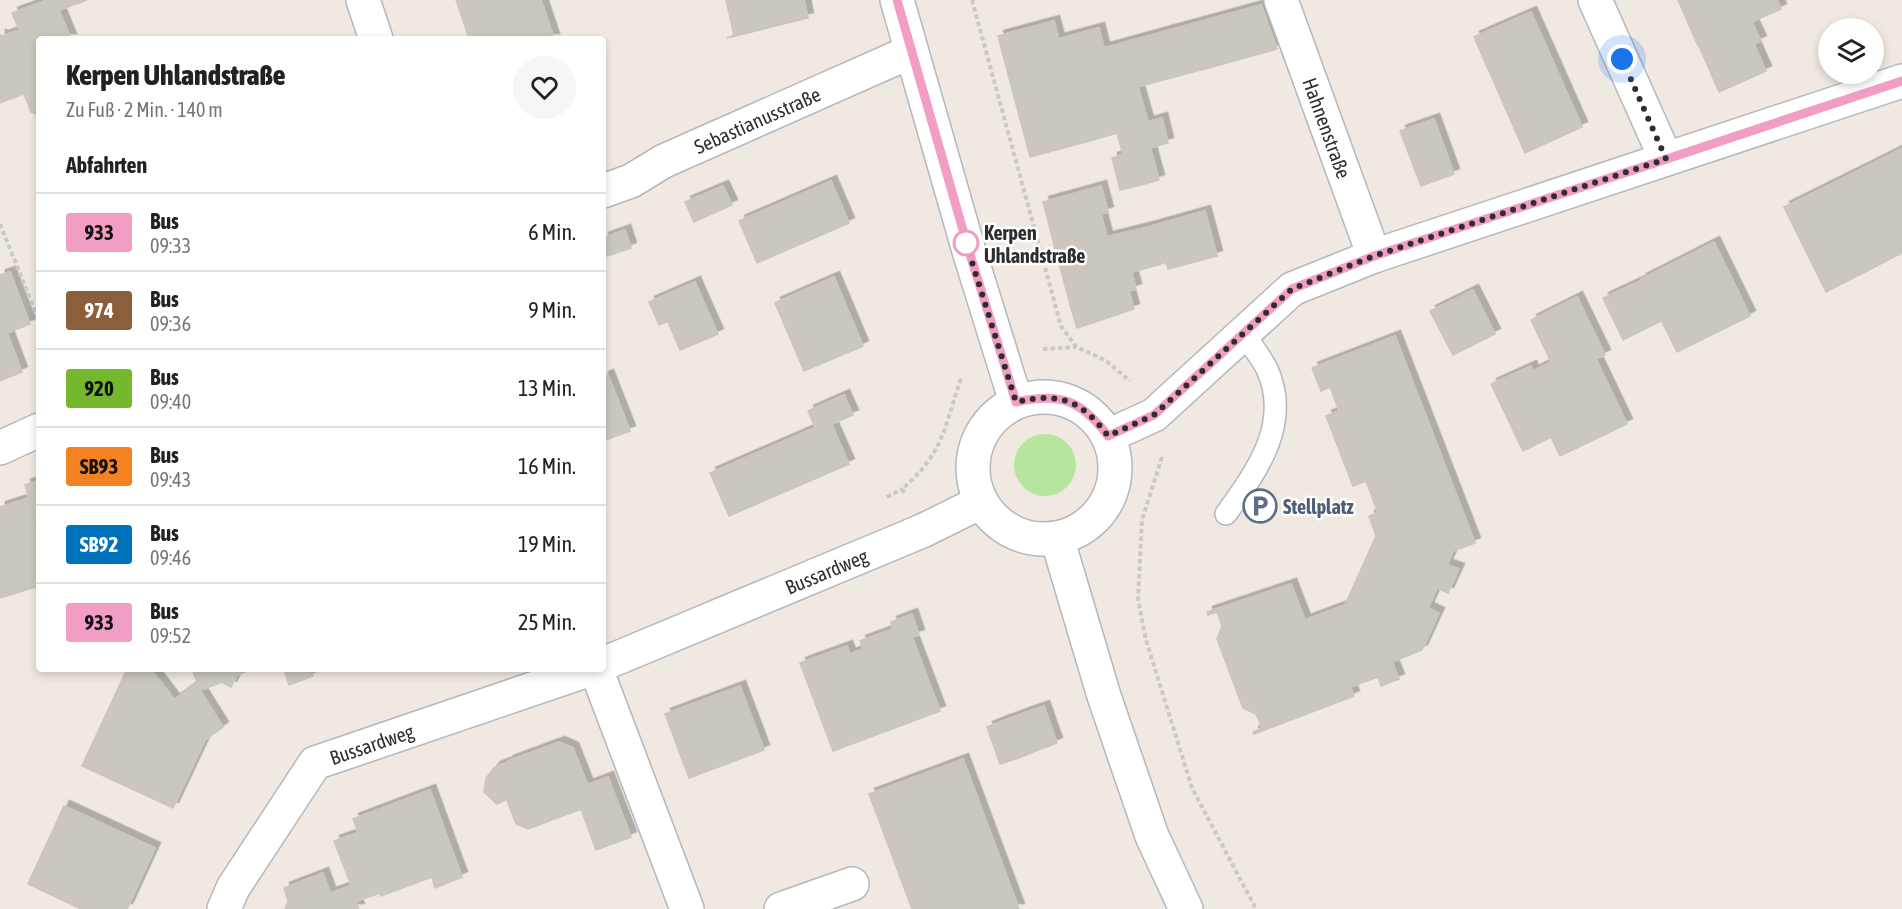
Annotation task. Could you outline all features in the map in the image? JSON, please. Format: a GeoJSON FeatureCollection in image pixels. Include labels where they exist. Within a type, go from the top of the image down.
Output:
{"type":"FeatureCollection","features":[{"type":"Feature","properties":{"kind":"street"},"geometry":{"type":"LineString","coordinates":[[363,0],[375,36]]}},
{"type":"Feature","properties":{"kind":"street"},"geometry":{"type":"LineString","coordinates":[[897,0],[910,52],[1016,402]]}},
{"type":"Feature","properties":{"kind":"street","name":"Hahnenstraße"},"geometry":{"type":"LineString","coordinates":[[1281,0],[1374,256]]}},
{"type":"Feature","properties":{"kind":"street"},"geometry":{"type":"LineString","coordinates":[[1595,0],[1666,159]]}},
{"type":"Feature","properties":{"kind":"street","name":"Sebastianusstraße"},"geometry":{"type":"LineString","coordinates":[[606,189],[631,181],[664,161],[910,52]]}},
{"type":"Feature","properties":{"kind":"street"},"geometry":{"type":"LineString","coordinates":[[1108,436],[1154,415],[1292,289],[1374,256],[1902,81]]}},
{"type":"Feature","properties":{"kind":"street"},"geometry":{"type":"LineString","coordinates":[[1042,396],[1069,401],[1092,415],[1108,436],[1115,462],[1113,488],[1101,511],[1082,529],[1057,538],[1035,539],[1013,533],[995,520],[981,502],[973,480],[973,456],[981,434],[996,415],[1016,402],[1042,396]]}},
{"type":"Feature","properties":{"kind":"street"},"geometry":{"type":"LineString","coordinates":[[0,448],[36,431]]}},
{"type":"Feature","properties":{"kind":"street","name":"Bussardweg"},"geometry":{"type":"LineString","coordinates":[[606,663],[922,531],[981,502]]}},
{"type":"Feature","properties":{"kind":"street"},"geometry":{"type":"LineString","coordinates":[[1057,538],[1104,696],[1133,782],[1152,836],[1186,909]]}},
{"type":"Feature","properties":{"kind":"street","name":"Bussardweg"},"geometry":{"type":"LineString","coordinates":[[224,909],[233,888],[315,763],[582,672]]}},
{"type":"Feature","properties":{"kind":"street"},"geometry":{"type":"LineString","coordinates":[[597,672],[687,909]]}},
{"type":"Feature","properties":{"kind":"street"},"geometry":{"type":"LineString","coordinates":[[781,909],[852,884]]}},
{"type":"Feature","properties":{"kind":"lane"},"geometry":{"type":"LineString","coordinates":[[1226,514],[1260,466],[1274,432],[1274,398],[1267,370],[1244,334]]}},
{"type":"Feature","properties":{"kind":"path"},"geometry":{"type":"LineString","coordinates":[[972,0],[1061,326],[1076,347],[1105,360],[1134,385],[1154,415],[1165,447],[1142,520],[1138,599],[1146,639],[1192,788],[1256,909]]}},
{"type":"Feature","properties":{"kind":"path"},"geometry":{"type":"LineString","coordinates":[[0,224],[36,314]]}},
{"type":"Feature","properties":{"kind":"green space"},"geometry":{"type":"Polygon","coordinates":[[[1045,434],[1057,436],[1067,443],[1074,453],[1076,465],[1074,477],[1067,487],[1057,494],[1045,496],[1033,494],[1023,487],[1016,477],[1014,465],[1016,453],[1023,443],[1033,436],[1045,434]]]}},
{"type":"Feature","properties":{"kind":"building"},"geometry":{"type":"Polygon","coordinates":[[[47,0],[55,0],[70,36],[36,36],[36,114],[31,112],[24,94],[0,103],[0,35],[19,30],[12,13],[47,0]]]}},
{"type":"Feature","properties":{"kind":"building"},"geometry":{"type":"Polygon","coordinates":[[[55,0],[87,0],[59,10],[55,0]]]}},
{"type":"Feature","properties":{"kind":"building"},"geometry":{"type":"Polygon","coordinates":[[[456,0],[530,0],[464,23],[456,0]]]}},
{"type":"Feature","properties":{"kind":"building"},"geometry":{"type":"Polygon","coordinates":[[[530,0],[541,0],[553,36],[468,36],[464,23],[530,0]]]}},
{"type":"Feature","properties":{"kind":"building"},"geometry":{"type":"Polygon","coordinates":[[[726,0],[804,0],[808,18],[727,38],[734,35],[726,0]]]}},
{"type":"Feature","properties":{"kind":"building"},"geometry":{"type":"Polygon","coordinates":[[[1678,0],[1777,0],[1781,9],[1698,46],[1678,0]]]}},
{"type":"Feature","properties":{"kind":"building"},"geometry":{"type":"Polygon","coordinates":[[[1261,5],[1277,49],[1201,70],[1188,25],[1261,5]]]}},
{"type":"Feature","properties":{"kind":"building"},"geometry":{"type":"Polygon","coordinates":[[[1531,12],[1582,127],[1525,153],[1474,37],[1531,12]]]}},
{"type":"Feature","properties":{"kind":"building"},"geometry":{"type":"Polygon","coordinates":[[[1054,21],[1064,59],[1008,74],[998,36],[1054,21]]]}},
{"type":"Feature","properties":{"kind":"building"},"geometry":{"type":"Polygon","coordinates":[[[1752,22],[1761,41],[1754,44],[1766,71],[1719,92],[1699,46],[1752,22]]]}},
{"type":"Feature","properties":{"kind":"building"},"geometry":{"type":"Polygon","coordinates":[[[1188,25],[1201,70],[1076,103],[1064,59],[1188,25]]]}},
{"type":"Feature","properties":{"kind":"building"},"geometry":{"type":"Polygon","coordinates":[[[1099,28],[1104,48],[1064,59],[1058,39],[1099,28]]]}},
{"type":"Feature","properties":{"kind":"building"},"geometry":{"type":"Polygon","coordinates":[[[1064,59],[1076,103],[1020,119],[1008,74],[1064,59]]]}},
{"type":"Feature","properties":{"kind":"building"},"geometry":{"type":"Polygon","coordinates":[[[1138,87],[1148,122],[1162,118],[1168,143],[1123,155],[1117,133],[1086,142],[1076,103],[1138,87]]]}},
{"type":"Feature","properties":{"kind":"building"},"geometry":{"type":"Polygon","coordinates":[[[1076,103],[1086,142],[1030,157],[1020,119],[1076,103]]]}},
{"type":"Feature","properties":{"kind":"building"},"geometry":{"type":"Polygon","coordinates":[[[1434,119],[1454,174],[1421,186],[1400,131],[1434,119]]]}},
{"type":"Feature","properties":{"kind":"building"},"geometry":{"type":"Polygon","coordinates":[[[1150,147],[1159,180],[1137,186],[1128,153],[1150,147]]]}},
{"type":"Feature","properties":{"kind":"building"},"geometry":{"type":"Polygon","coordinates":[[[1902,148],[1902,192],[1885,157],[1902,148]]]}},
{"type":"Feature","properties":{"kind":"building"},"geometry":{"type":"Polygon","coordinates":[[[1128,153],[1137,186],[1120,190],[1112,158],[1128,153]]]}},
{"type":"Feature","properties":{"kind":"building"},"geometry":{"type":"Polygon","coordinates":[[[1885,157],[1902,192],[1902,253],[1826,292],[1784,207],[1885,157]]]}},
{"type":"Feature","properties":{"kind":"building"},"geometry":{"type":"Polygon","coordinates":[[[831,181],[849,223],[757,263],[739,221],[831,181]]]}},
{"type":"Feature","properties":{"kind":"building"},"geometry":{"type":"Polygon","coordinates":[[[723,186],[732,205],[694,222],[685,202],[723,186]]]}},
{"type":"Feature","properties":{"kind":"building"},"geometry":{"type":"Polygon","coordinates":[[[1101,186],[1108,212],[1101,214],[1094,188],[1101,186]]]}},
{"type":"Feature","properties":{"kind":"building"},"geometry":{"type":"Polygon","coordinates":[[[1094,188],[1107,237],[1056,252],[1043,202],[1094,188]]]}},
{"type":"Feature","properties":{"kind":"building"},"geometry":{"type":"Polygon","coordinates":[[[1205,211],[1217,256],[1168,269],[1166,262],[1158,265],[1148,227],[1205,211]]]}},
{"type":"Feature","properties":{"kind":"building"},"geometry":{"type":"Polygon","coordinates":[[[1148,227],[1158,265],[1132,272],[1128,258],[1114,262],[1107,237],[1148,227]]]}},
{"type":"Feature","properties":{"kind":"building"},"geometry":{"type":"Polygon","coordinates":[[[625,230],[631,248],[607,256],[606,237],[625,230]]]}},
{"type":"Feature","properties":{"kind":"building"},"geometry":{"type":"Polygon","coordinates":[[[1107,237],[1114,262],[1128,258],[1136,289],[1071,308],[1056,252],[1107,237]]]}},
{"type":"Feature","properties":{"kind":"building"},"geometry":{"type":"Polygon","coordinates":[[[1714,242],[1750,316],[1677,352],[1641,279],[1714,242]]]}},
{"type":"Feature","properties":{"kind":"building"},"geometry":{"type":"Polygon","coordinates":[[[10,272],[30,324],[7,333],[0,314],[0,275],[10,272]]]}},
{"type":"Feature","properties":{"kind":"building"},"geometry":{"type":"Polygon","coordinates":[[[834,277],[863,346],[804,371],[775,303],[834,277]]]}},
{"type":"Feature","properties":{"kind":"building"},"geometry":{"type":"Polygon","coordinates":[[[1642,280],[1661,321],[1623,340],[1603,298],[1642,280]]]}},
{"type":"Feature","properties":{"kind":"building"},"geometry":{"type":"Polygon","coordinates":[[[695,282],[705,305],[659,325],[649,302],[695,282]]]}},
{"type":"Feature","properties":{"kind":"building"},"geometry":{"type":"Polygon","coordinates":[[[1473,290],[1495,334],[1453,355],[1430,311],[1473,290]]]}},
{"type":"Feature","properties":{"kind":"building"},"geometry":{"type":"Polygon","coordinates":[[[1129,292],[1134,309],[1077,328],[1071,308],[1129,292]]]}},
{"type":"Feature","properties":{"kind":"building"},"geometry":{"type":"Polygon","coordinates":[[[1577,297],[1605,355],[1596,359],[1627,424],[1560,456],[1551,437],[1523,451],[1491,384],[1531,366],[1533,371],[1551,362],[1531,320],[1577,297]]]}},
{"type":"Feature","properties":{"kind":"building"},"geometry":{"type":"Polygon","coordinates":[[[705,305],[718,334],[680,350],[668,322],[705,305]]]}},
{"type":"Feature","properties":{"kind":"building"},"geometry":{"type":"Polygon","coordinates":[[[0,314],[22,372],[0,381],[0,314]]]}},
{"type":"Feature","properties":{"kind":"building"},"geometry":{"type":"Polygon","coordinates":[[[1395,336],[1475,543],[1453,551],[1447,565],[1459,569],[1448,593],[1437,588],[1428,608],[1439,613],[1422,650],[1392,662],[1399,679],[1381,686],[1378,677],[1350,687],[1354,696],[1254,734],[1253,732],[1262,728],[1256,714],[1243,708],[1217,639],[1222,626],[1217,612],[1208,615],[1207,612],[1291,584],[1305,620],[1345,605],[1376,536],[1369,516],[1378,513],[1366,481],[1353,486],[1326,416],[1339,411],[1330,387],[1321,391],[1312,368],[1395,336]]]}},
{"type":"Feature","properties":{"kind":"building"},"geometry":{"type":"Polygon","coordinates":[[[608,375],[630,431],[606,440],[606,376],[608,375]]]}},
{"type":"Feature","properties":{"kind":"building"},"geometry":{"type":"Polygon","coordinates":[[[844,395],[853,415],[832,424],[830,421],[815,427],[808,411],[844,395]]]}},
{"type":"Feature","properties":{"kind":"building"},"geometry":{"type":"Polygon","coordinates":[[[830,421],[849,464],[729,516],[710,473],[830,421]]]}},
{"type":"Feature","properties":{"kind":"building"},"geometry":{"type":"Polygon","coordinates":[[[36,481],[36,522],[25,485],[36,481]]]}},
{"type":"Feature","properties":{"kind":"building"},"geometry":{"type":"Polygon","coordinates":[[[29,498],[36,522],[36,587],[0,598],[0,507],[29,498]]]}},
{"type":"Feature","properties":{"kind":"building"},"geometry":{"type":"Polygon","coordinates":[[[912,614],[919,635],[912,637],[940,711],[833,751],[800,663],[847,646],[850,654],[863,649],[860,641],[893,629],[891,622],[912,614]]]}},
{"type":"Feature","properties":{"kind":"building"},"geometry":{"type":"Polygon","coordinates":[[[126,672],[153,672],[205,740],[173,808],[82,766],[126,672]]]}},
{"type":"Feature","properties":{"kind":"building"},"geometry":{"type":"Polygon","coordinates":[[[193,672],[215,672],[220,683],[200,690],[193,672]]]}},
{"type":"Feature","properties":{"kind":"building"},"geometry":{"type":"Polygon","coordinates":[[[215,672],[244,672],[237,675],[231,687],[219,681],[215,672]]]}},
{"type":"Feature","properties":{"kind":"building"},"geometry":{"type":"Polygon","coordinates":[[[285,672],[311,672],[313,676],[289,685],[285,672]]]}},
{"type":"Feature","properties":{"kind":"building"},"geometry":{"type":"Polygon","coordinates":[[[196,684],[223,727],[205,740],[174,700],[196,684]]]}},
{"type":"Feature","properties":{"kind":"building"},"geometry":{"type":"Polygon","coordinates":[[[740,686],[764,750],[689,778],[665,714],[740,686]]]}},
{"type":"Feature","properties":{"kind":"building"},"geometry":{"type":"Polygon","coordinates":[[[1044,706],[1057,743],[1038,750],[1024,713],[1044,706]]]}},
{"type":"Feature","properties":{"kind":"building"},"geometry":{"type":"Polygon","coordinates":[[[1024,713],[1038,750],[1019,758],[1005,720],[1024,713]]]}},
{"type":"Feature","properties":{"kind":"building"},"geometry":{"type":"Polygon","coordinates":[[[1005,720],[1019,758],[1000,764],[987,727],[1005,720]]]}},
{"type":"Feature","properties":{"kind":"building"},"geometry":{"type":"Polygon","coordinates":[[[559,742],[573,748],[595,804],[528,829],[516,824],[507,800],[520,793],[508,761],[559,742]]]}},
{"type":"Feature","properties":{"kind":"building"},"geometry":{"type":"Polygon","coordinates":[[[963,759],[1019,909],[912,909],[869,794],[963,759]]]}},
{"type":"Feature","properties":{"kind":"building"},"geometry":{"type":"Polygon","coordinates":[[[508,762],[520,793],[497,804],[484,792],[486,778],[495,767],[508,762]]]}},
{"type":"Feature","properties":{"kind":"building"},"geometry":{"type":"Polygon","coordinates":[[[608,777],[631,837],[596,850],[581,809],[595,804],[587,785],[608,777]]]}},
{"type":"Feature","properties":{"kind":"building"},"geometry":{"type":"Polygon","coordinates":[[[430,790],[462,877],[435,888],[432,877],[381,896],[353,819],[430,790]]]}},
{"type":"Feature","properties":{"kind":"building"},"geometry":{"type":"Polygon","coordinates":[[[64,806],[155,848],[127,909],[81,909],[28,884],[64,806]]]}},
{"type":"Feature","properties":{"kind":"building"},"geometry":{"type":"Polygon","coordinates":[[[357,833],[380,893],[357,901],[334,841],[357,833]]]}},
{"type":"Feature","properties":{"kind":"building"},"geometry":{"type":"Polygon","coordinates":[[[323,873],[336,909],[285,909],[288,901],[284,888],[323,873]]]}},
{"type":"Feature","properties":{"kind":"building"},"geometry":{"type":"Polygon","coordinates":[[[350,886],[359,909],[336,909],[330,893],[350,886]]]}},
{"type":"Feature","properties":{"kind":"bus line","name":"933"},"geometry":{"type":"LineString","coordinates":[[897,0],[910,52],[1016,402],[1042,396],[1069,401],[1092,415],[1108,436],[1154,415],[1292,289],[1374,256],[1902,81]]}},
{"type":"Feature","properties":{"kind":"place","name":"Kerpen Uhlandstraße"},"geometry":{"type":"Point","coordinates":[966,243]}},
{"type":"Feature","properties":{"kind":"place","name":"Stellplatz"},"geometry":{"type":"Point","coordinates":[1260,506]}},
{"type":"Feature","properties":{"kind":"route"},"geometry":{"type":"LineString","coordinates":[[966,243],[1016,402],[1042,396],[1069,401],[1092,415],[1108,436],[1154,415],[1292,289],[1374,256],[1666,159],[1622,59]]}}]}
